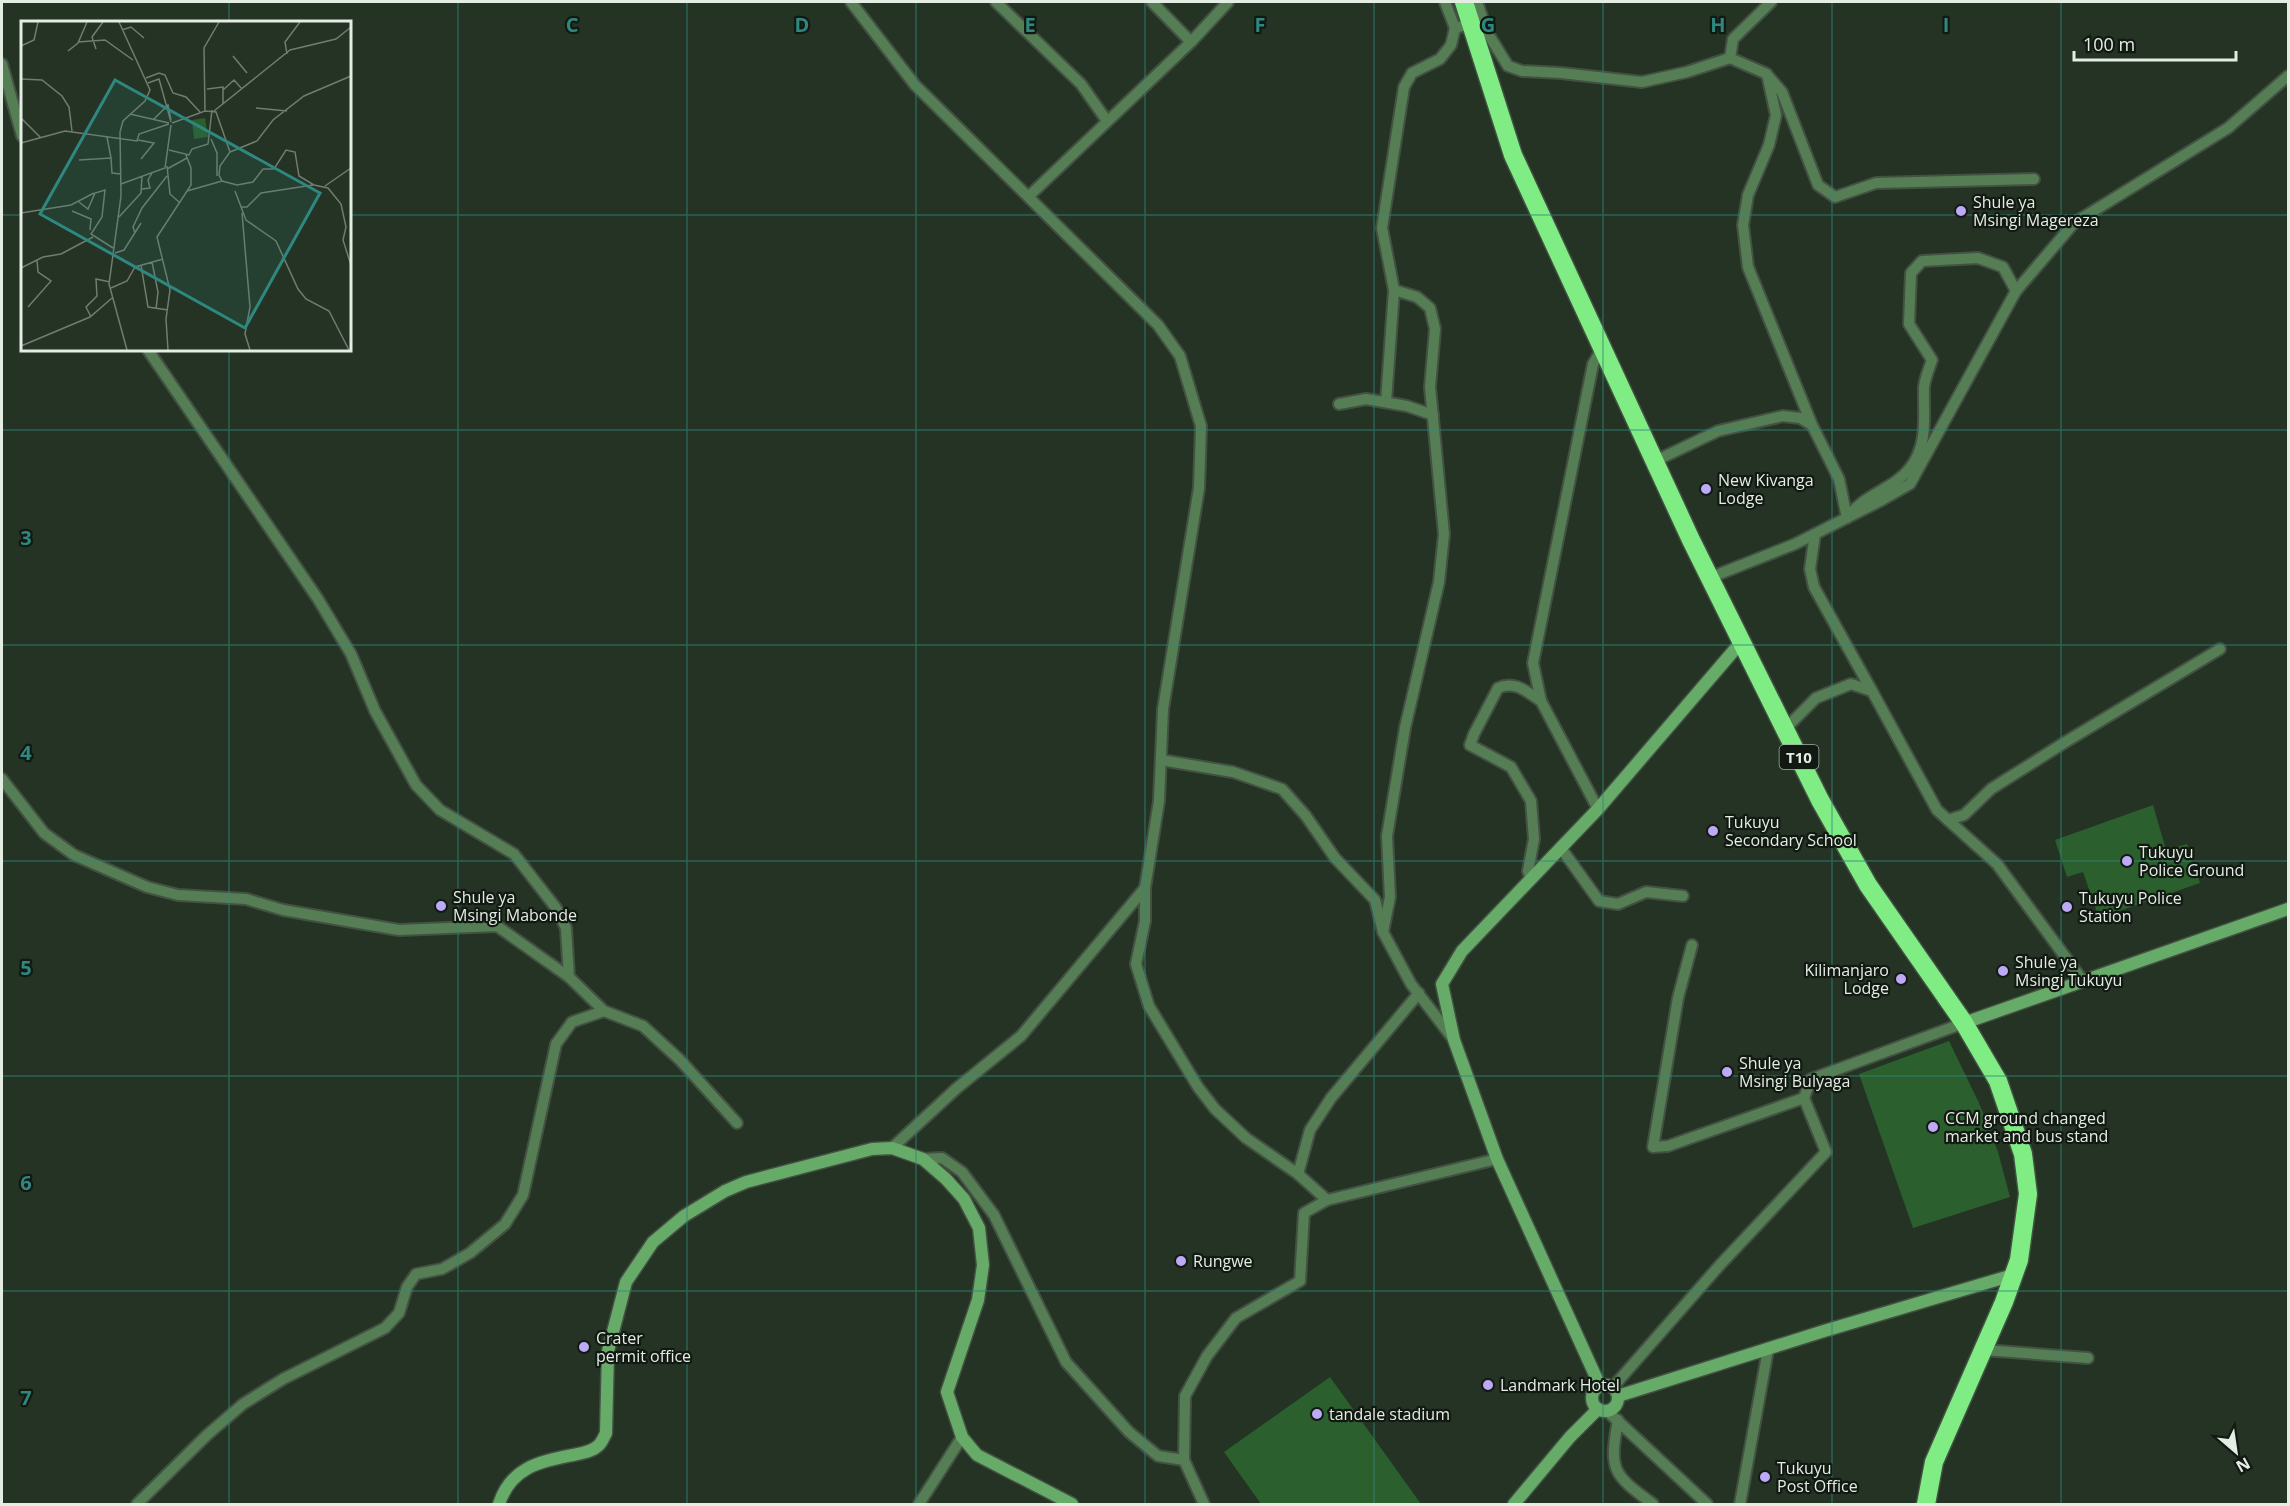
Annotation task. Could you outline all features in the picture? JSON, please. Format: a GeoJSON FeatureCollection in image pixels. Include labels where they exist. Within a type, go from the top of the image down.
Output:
{"type":"FeatureCollection","features":[{"type":"Feature","properties":{"kind":"highway","name":"T10"},"geometry":{"type":"LineString","coordinates":[[1464,2],[1463,26],[1513,155],[1709,578],[1820,800],[1868,885],[1964,1023],[1998,1081],[2023,1154],[2028,1194],[2019,1260],[1984,1350],[1934,1462],[1926,1504]]}},
{"type":"Feature","properties":{"kind":"main road"},"geometry":{"type":"LineString","coordinates":[[1514,1504],[1570,1437],[1602,1410],[1614,1407],[1610,1390],[1497,1158],[1454,1040],[1442,984],[1462,951],[1598,809],[1742,641]]}},
{"type":"Feature","properties":{"kind":"main road"},"geometry":{"type":"LineString","coordinates":[[1964,1023],[2289,909]]}},
{"type":"Feature","properties":{"kind":"main road"},"geometry":{"type":"LineString","coordinates":[[499,1504],[503,1492],[519,1474],[536,1463],[587,1452],[600,1445],[606,1433],[608,1351],[626,1282],[653,1242],[684,1216],[724,1191],[746,1182],[873,1149],[892,1148],[923,1158],[946,1179],[964,1199],[979,1228],[983,1265],[978,1300],[947,1392],[962,1437],[977,1455],[1071,1504]]}},
{"type":"Feature","properties":{"kind":"main road"},"geometry":{"type":"LineString","coordinates":[[1602,1410],[1592,1399],[1594,1391],[1610,1390],[1768,1350],[2013,1275]]}},
{"type":"Feature","properties":{"kind":"street"},"geometry":{"type":"LineString","coordinates":[[851,2],[915,85],[1158,325],[1180,356],[1201,426],[1199,488],[1163,709],[1159,801],[1145,888],[1145,921],[1136,964],[1149,1006],[1198,1087],[1215,1109],[1246,1138],[1298,1174],[1327,1200]]}},
{"type":"Feature","properties":{"kind":"street"},"geometry":{"type":"LineString","coordinates":[[996,2],[1081,84],[1107,121]]}},
{"type":"Feature","properties":{"kind":"street"},"geometry":{"type":"LineString","coordinates":[[1152,2],[1191,42]]}},
{"type":"Feature","properties":{"kind":"street"},"geometry":{"type":"LineString","coordinates":[[1029,196],[1191,42],[1228,2]]}},
{"type":"Feature","properties":{"kind":"street"},"geometry":{"type":"LineString","coordinates":[[1386,402],[1394,290],[1382,228],[1404,87],[1412,73],[1440,59],[1463,26],[1445,2]]}},
{"type":"Feature","properties":{"kind":"street"},"geometry":{"type":"LineString","coordinates":[[1477,2],[1487,32],[1508,66],[1522,71],[1642,82],[1687,72],[1730,58],[1767,74],[1782,92],[1818,185],[1835,197],[1876,183],[2034,179]]}},
{"type":"Feature","properties":{"kind":"street"},"geometry":{"type":"LineString","coordinates":[[1730,58],[1733,39],[1771,2]]}},
{"type":"Feature","properties":{"kind":"street"},"geometry":{"type":"LineString","coordinates":[[2,64],[21,132]]}},
{"type":"Feature","properties":{"kind":"street"},"geometry":{"type":"LineString","coordinates":[[1767,74],[1776,115],[1769,145],[1748,195],[1744,215],[1748,267],[1812,425],[1839,479],[1847,518]]}},
{"type":"Feature","properties":{"kind":"street"},"geometry":{"type":"LineString","coordinates":[[1709,578],[1815,534],[1910,484],[2016,291],[2074,223],[2228,128],[2289,76]]}},
{"type":"Feature","properties":{"kind":"street"},"geometry":{"type":"LineString","coordinates":[[1847,518],[1857,505],[1888,487],[1911,467],[1925,438],[1924,385],[1932,360],[1909,324],[1911,273],[1922,261],[1978,258],[2003,267],[2016,291]]}},
{"type":"Feature","properties":{"kind":"street"},"geometry":{"type":"LineString","coordinates":[[1383,932],[1390,897],[1387,836],[1405,728],[1429,634],[1439,582],[1444,534],[1430,387],[1435,329],[1430,308],[1417,297],[1394,290]]}},
{"type":"Feature","properties":{"kind":"street"},"geometry":{"type":"LineString","coordinates":[[1598,809],[1541,701],[1533,663],[1593,364],[1603,346]]}},
{"type":"Feature","properties":{"kind":"street"},"geometry":{"type":"LineString","coordinates":[[149,351],[318,599],[351,654],[375,711],[416,785],[440,810],[514,854],[556,908],[566,928],[569,977]]}},
{"type":"Feature","properties":{"kind":"street"},"geometry":{"type":"LineString","coordinates":[[1339,404],[1366,399],[1407,406],[1433,415]]}},
{"type":"Feature","properties":{"kind":"street"},"geometry":{"type":"LineString","coordinates":[[1655,461],[1718,431],[1783,416],[1800,418],[1812,425]]}},
{"type":"Feature","properties":{"kind":"street"},"geometry":{"type":"LineString","coordinates":[[1815,534],[1810,569],[1814,587],[1937,810],[1997,864],[2083,981]]}},
{"type":"Feature","properties":{"kind":"street"},"geometry":{"type":"LineString","coordinates":[[1948,820],[1964,815],[1991,789],[2220,650]]}},
{"type":"Feature","properties":{"kind":"street"},"geometry":{"type":"LineString","coordinates":[[1785,729],[1816,698],[1851,684],[1872,691]]}},
{"type":"Feature","properties":{"kind":"street"},"geometry":{"type":"LineString","coordinates":[[1531,879],[1528,871],[1534,839],[1531,801],[1511,767],[1470,745],[1498,688],[1504,685],[1518,685],[1541,701]]}},
{"type":"Feature","properties":{"kind":"street"},"geometry":{"type":"LineString","coordinates":[[1161,760],[1233,772],[1282,789],[1306,816],[1335,858],[1375,900],[1383,932],[1411,984],[1454,1040]]}},
{"type":"Feature","properties":{"kind":"street"},"geometry":{"type":"LineString","coordinates":[[2,778],[44,833],[74,855],[147,887],[178,894],[246,898],[283,910],[399,930],[497,926],[569,977],[604,1011],[644,1026],[680,1060],[737,1123]]}},
{"type":"Feature","properties":{"kind":"street"},"geometry":{"type":"LineString","coordinates":[[1561,848],[1599,901],[1618,904],[1646,892],[1683,896]]}},
{"type":"Feature","properties":{"kind":"street"},"geometry":{"type":"LineString","coordinates":[[892,1148],[957,1088],[1021,1036],[1145,888]]}},
{"type":"Feature","properties":{"kind":"street"},"geometry":{"type":"LineString","coordinates":[[1692,945],[1678,998],[1653,1147],[1668,1146],[1804,1098]]}},
{"type":"Feature","properties":{"kind":"street"},"geometry":{"type":"LineString","coordinates":[[1298,1174],[1310,1130],[1326,1106],[1419,993]]}},
{"type":"Feature","properties":{"kind":"street"},"geometry":{"type":"LineString","coordinates":[[137,1504],[207,1435],[243,1404],[283,1379],[385,1328],[399,1313],[407,1287],[416,1274],[442,1269],[461,1259],[505,1224],[523,1195],[556,1044],[572,1022],[604,1011]]}},
{"type":"Feature","properties":{"kind":"street"},"geometry":{"type":"LineString","coordinates":[[1610,1390],[1719,1266],[1826,1152],[1804,1098],[1811,1079],[1964,1023]]}},
{"type":"Feature","properties":{"kind":"street"},"geometry":{"type":"LineString","coordinates":[[923,1158],[942,1158],[962,1172],[994,1215],[1066,1362],[1129,1432],[1158,1455],[1184,1460]]}},
{"type":"Feature","properties":{"kind":"street"},"geometry":{"type":"LineString","coordinates":[[1204,1504],[1184,1460],[1185,1396],[1207,1356],[1236,1318],[1300,1281],[1304,1213],[1327,1200],[1497,1158]]}},
{"type":"Feature","properties":{"kind":"street"},"geometry":{"type":"LineString","coordinates":[[1740,1504],[1768,1350]]}},
{"type":"Feature","properties":{"kind":"street"},"geometry":{"type":"LineString","coordinates":[[1984,1350],[2088,1358]]}},
{"type":"Feature","properties":{"kind":"street"},"geometry":{"type":"LineString","coordinates":[[1602,1410],[1618,1420],[1707,1504]]}},
{"type":"Feature","properties":{"kind":"street"},"geometry":{"type":"LineString","coordinates":[[1618,1420],[1612,1449],[1612,1460],[1616,1471],[1626,1484],[1653,1504]]}},
{"type":"Feature","properties":{"kind":"street"},"geometry":{"type":"LineString","coordinates":[[919,1504],[962,1437]]}},
{"type":"Feature","properties":{"kind":"green space","name":"Tukuyu Police Ground"},"geometry":{"type":"Polygon","coordinates":[[[2153,805],[2166,850],[2187,844],[2200,883],[2099,918],[2083,872],[2067,877],[2055,840],[2153,805]]]}},
{"type":"Feature","properties":{"kind":"green space","name":"CCM ground changed market and bus stand"},"geometry":{"type":"Polygon","coordinates":[[[1949,1041],[1979,1103],[1998,1152],[2010,1197],[1913,1228],[1859,1074],[1949,1041]]]}},
{"type":"Feature","properties":{"kind":"green space","name":"tandale stadium"},"geometry":{"type":"Polygon","coordinates":[[[1330,1377],[1421,1504],[1261,1504],[1224,1452],[1330,1377]]]}},
{"type":"Feature","properties":{"kind":"place","name":"Shule ya Msingi Magereza"},"geometry":{"type":"Point","coordinates":[1961,211]}},
{"type":"Feature","properties":{"kind":"place","name":"New Kivanga Lodge"},"geometry":{"type":"Point","coordinates":[1706,489]}},
{"type":"Feature","properties":{"kind":"place","name":"Tukuyu Secondary School"},"geometry":{"type":"Point","coordinates":[1713,831]}},
{"type":"Feature","properties":{"kind":"place","name":"Tukuyu Police Ground"},"geometry":{"type":"Point","coordinates":[2127,861]}},
{"type":"Feature","properties":{"kind":"place","name":"Shule ya Msingi Mabonde"},"geometry":{"type":"Point","coordinates":[441,906]}},
{"type":"Feature","properties":{"kind":"place","name":"Tukuyu Police Station"},"geometry":{"type":"Point","coordinates":[2067,907]}},
{"type":"Feature","properties":{"kind":"place","name":"Shule ya Msingi Tukuyu"},"geometry":{"type":"Point","coordinates":[2003,971]}},
{"type":"Feature","properties":{"kind":"place","name":"Kilimanjaro Lodge"},"geometry":{"type":"Point","coordinates":[1901,979]}},
{"type":"Feature","properties":{"kind":"place","name":"Shule ya Msingi Bulyaga"},"geometry":{"type":"Point","coordinates":[1727,1072]}},
{"type":"Feature","properties":{"kind":"place","name":"CCM ground changed market and bus stand"},"geometry":{"type":"Point","coordinates":[1933,1127]}},
{"type":"Feature","properties":{"kind":"place","name":"Rungwe"},"geometry":{"type":"Point","coordinates":[1181,1261]}},
{"type":"Feature","properties":{"kind":"place","name":"Crater permit office"},"geometry":{"type":"Point","coordinates":[584,1347]}},
{"type":"Feature","properties":{"kind":"place","name":"Landmark Hotel"},"geometry":{"type":"Point","coordinates":[1488,1385]}},
{"type":"Feature","properties":{"kind":"place","name":"tandale stadium"},"geometry":{"type":"Point","coordinates":[1317,1414]}},
{"type":"Feature","properties":{"kind":"place","name":"Tukuyu Post Office"},"geometry":{"type":"Point","coordinates":[1765,1477]}}]}
